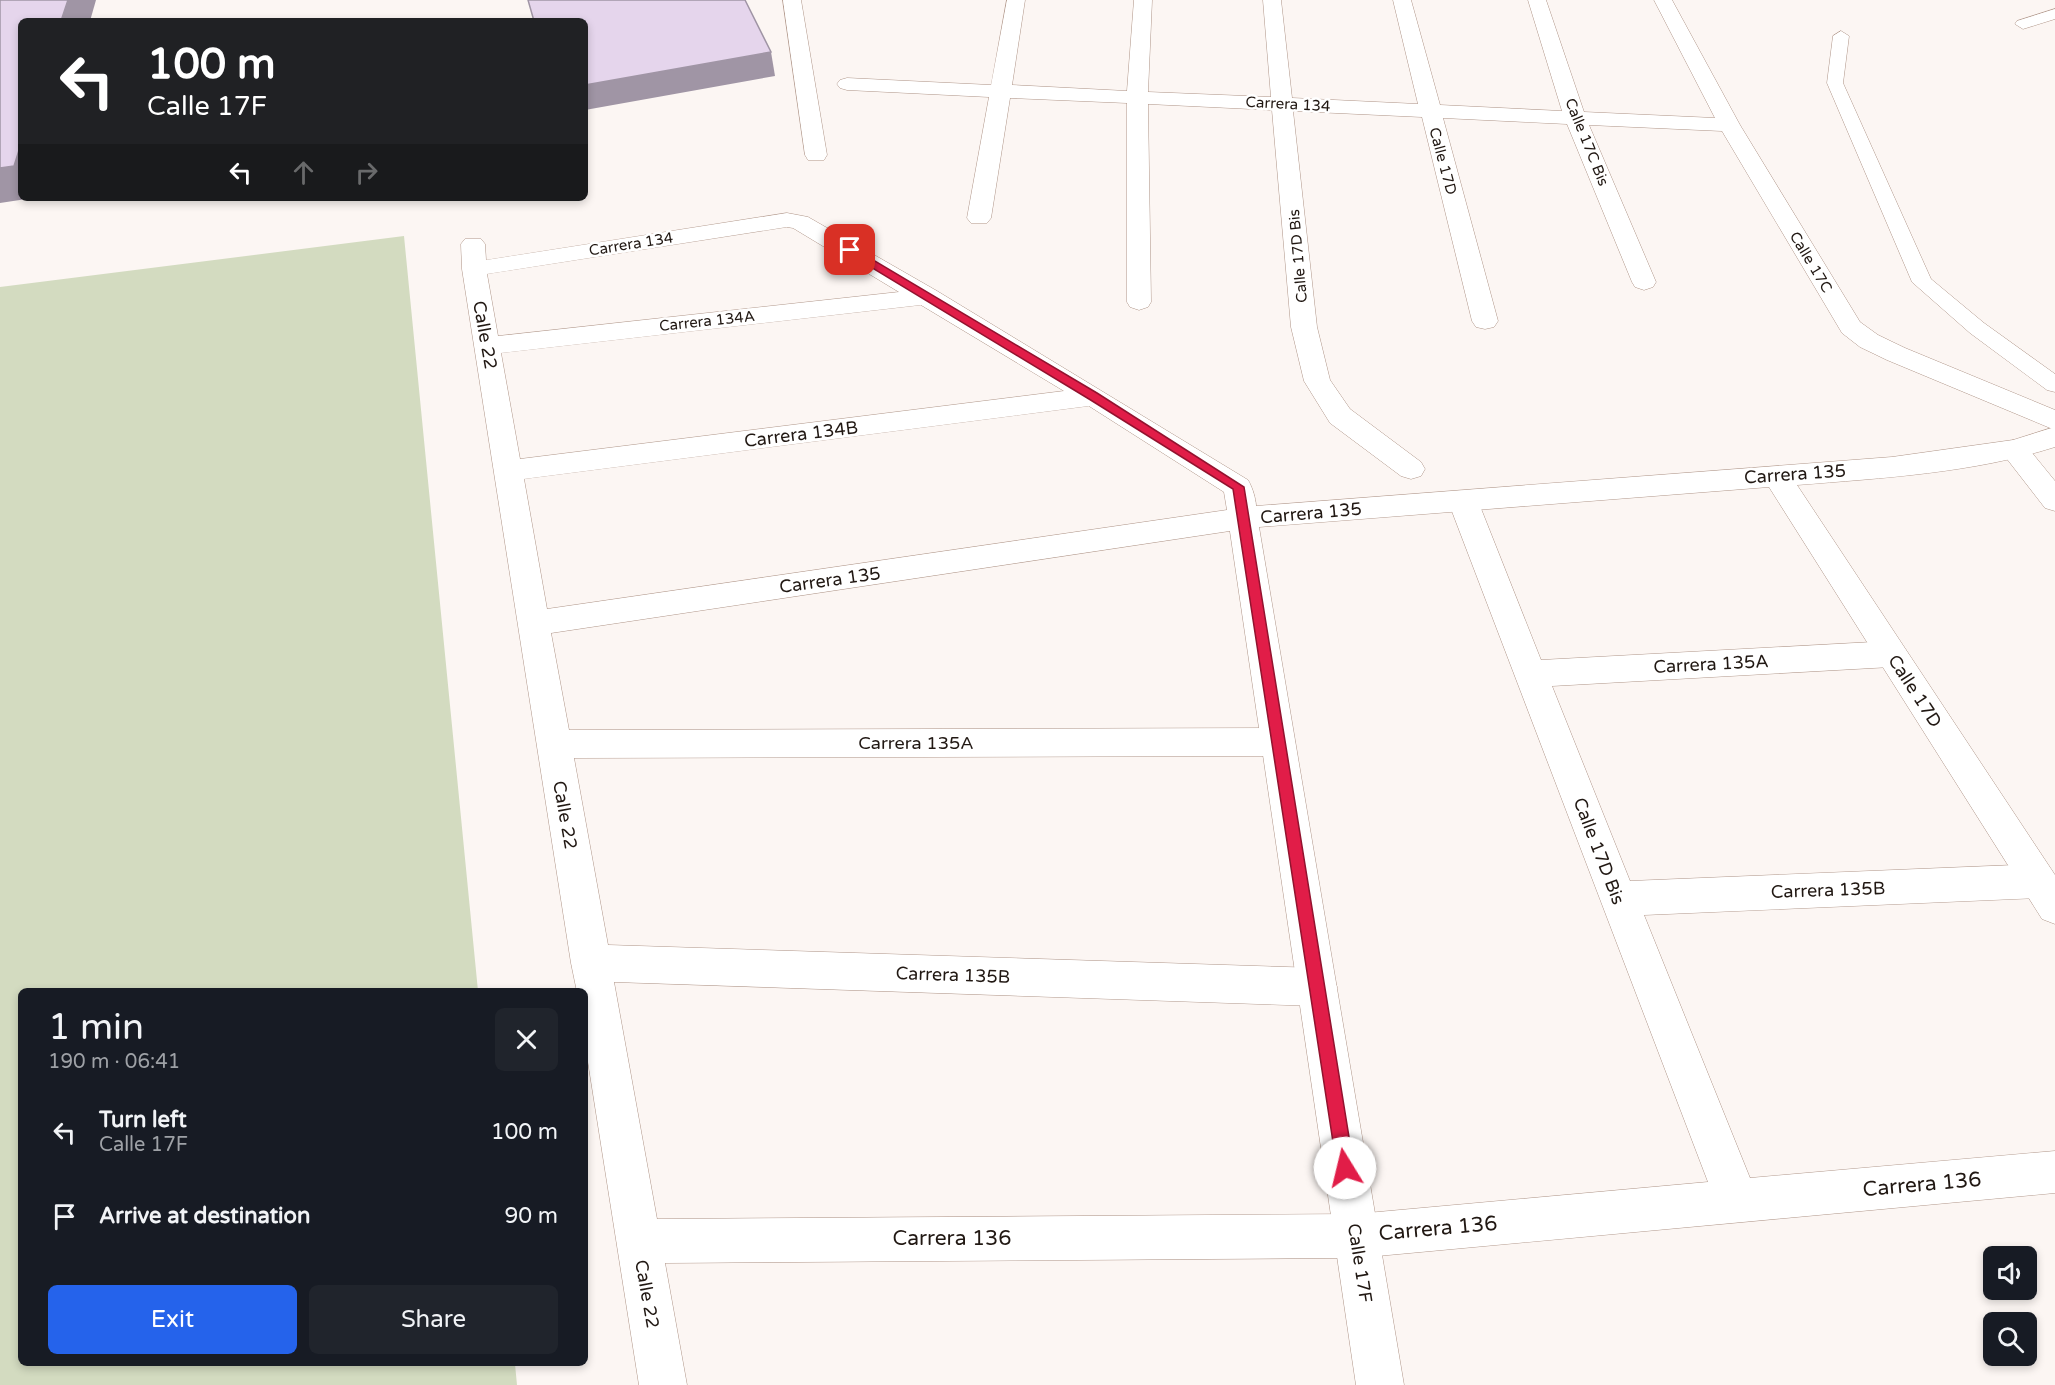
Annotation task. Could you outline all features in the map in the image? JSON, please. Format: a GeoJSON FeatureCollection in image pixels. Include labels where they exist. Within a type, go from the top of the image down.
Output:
{"type":"FeatureCollection","features":[{"type":"Feature","properties":{"kind":"street"},"geometry":{"type":"LineString","coordinates":[[792,0],[816,155]]}},
{"type":"Feature","properties":{"kind":"street"},"geometry":{"type":"LineString","coordinates":[[979,218],[1016,0]]}},
{"type":"Feature","properties":{"kind":"street"},"geometry":{"type":"LineString","coordinates":[[1139,302],[1137,97],[1143,0]]}},
{"type":"Feature","properties":{"kind":"street","name":"Calle 17D Bis"},"geometry":{"type":"LineString","coordinates":[[1272,0],[1304,327],[1317,381],[1340,416],[1411,469]]}},
{"type":"Feature","properties":{"kind":"street","name":"Calle 17D"},"geometry":{"type":"LineString","coordinates":[[1402,0],[1485,321]]}},
{"type":"Feature","properties":{"kind":"street","name":"Calle 17C Bis"},"geometry":{"type":"LineString","coordinates":[[1537,0],[1575,118],[1644,282]]}},
{"type":"Feature","properties":{"kind":"street","name":"Calle 17C"},"geometry":{"type":"LineString","coordinates":[[1663,0],[1729,125],[1851,327],[1869,341],[1896,354],[2055,421]]}},
{"type":"Feature","properties":{"kind":"street","name":"Carrera 134"},"geometry":{"type":"LineString","coordinates":[[847,84],[1729,125]]}},
{"type":"Feature","properties":{"kind":"street","name":"Carrera 134"},"geometry":{"type":"LineString","coordinates":[[474,256],[787,220]]}},
{"type":"Feature","properties":{"kind":"street","name":"Calle 17F"},"geometry":{"type":"LineString","coordinates":[[787,220],[811,227],[928,296],[1238,487],[1380,1385]]}},
{"type":"Feature","properties":{"kind":"street","name":"Calle 22"},"geometry":{"type":"LineString","coordinates":[[474,256],[590,963],[663,1385]]}},
{"type":"Feature","properties":{"kind":"street","name":"Carrera 134A"},"geometry":{"type":"LineString","coordinates":[[487,346],[928,296]]}},
{"type":"Feature","properties":{"kind":"street","name":"Carrera 134B"},"geometry":{"type":"LineString","coordinates":[[508,471],[1093,396]]}},
{"type":"Feature","properties":{"kind":"street","name":"Carrera 135"},"geometry":{"type":"LineString","coordinates":[[534,623],[1243,518],[1892,466],[2014,450],[2055,437]]}},
{"type":"Feature","properties":{"kind":"street"},"geometry":{"type":"LineString","coordinates":[[2014,450],[2055,501]]}},
{"type":"Feature","properties":{"kind":"street","name":"Calle 17D"},"geometry":{"type":"LineString","coordinates":[[1776,475],[2047,894]]}},
{"type":"Feature","properties":{"kind":"street","name":"Calle 17D Bis"},"geometry":{"type":"LineString","coordinates":[[1463,501],[1737,1201]]}},
{"type":"Feature","properties":{"kind":"street","name":"Carrera 135A"},"geometry":{"type":"LineString","coordinates":[[1530,674],[1891,654]]}},
{"type":"Feature","properties":{"kind":"street","name":"Carrera 135A"},"geometry":{"type":"LineString","coordinates":[[554,744],[1278,742]]}},
{"type":"Feature","properties":{"kind":"street","name":"Carrera 135B"},"geometry":{"type":"LineString","coordinates":[[1618,899],[2047,894]]}},
{"type":"Feature","properties":{"kind":"street","name":"Carrera 135B"},"geometry":{"type":"LineString","coordinates":[[590,963],[1317,987]]}},
{"type":"Feature","properties":{"kind":"street","name":"Carrera 136"},"geometry":{"type":"LineString","coordinates":[[638,1240],[1356,1236],[2055,1172]]}},
{"type":"Feature","properties":{"kind":"lane"},"geometry":{"type":"LineString","coordinates":[[2023,24],[2055,14]]}},
{"type":"Feature","properties":{"kind":"lane"},"geometry":{"type":"LineString","coordinates":[[1841,36],[1835,83],[1922,282],[1977,328],[2055,385]]}},
{"type":"Feature","properties":{"kind":"green space"},"geometry":{"type":"Polygon","coordinates":[[[404,236],[478,988],[18,988],[18,1366],[515,1366],[517,1385],[0,1385],[0,287],[404,236]]]}},
{"type":"Feature","properties":{"kind":"building"},"geometry":{"type":"Polygon","coordinates":[[[0,0],[68,0],[62,18],[18,18],[18,153],[14,166],[0,168],[0,0]]]}},
{"type":"Feature","properties":{"kind":"building"},"geometry":{"type":"Polygon","coordinates":[[[528,0],[745,0],[771,52],[588,84],[588,18],[533,18],[528,0]]]}},
{"type":"Feature","properties":{"kind":"route"},"geometry":{"type":"LineString","coordinates":[[850,250],[1093,396],[1238,487],[1345,1168]]}}]}
